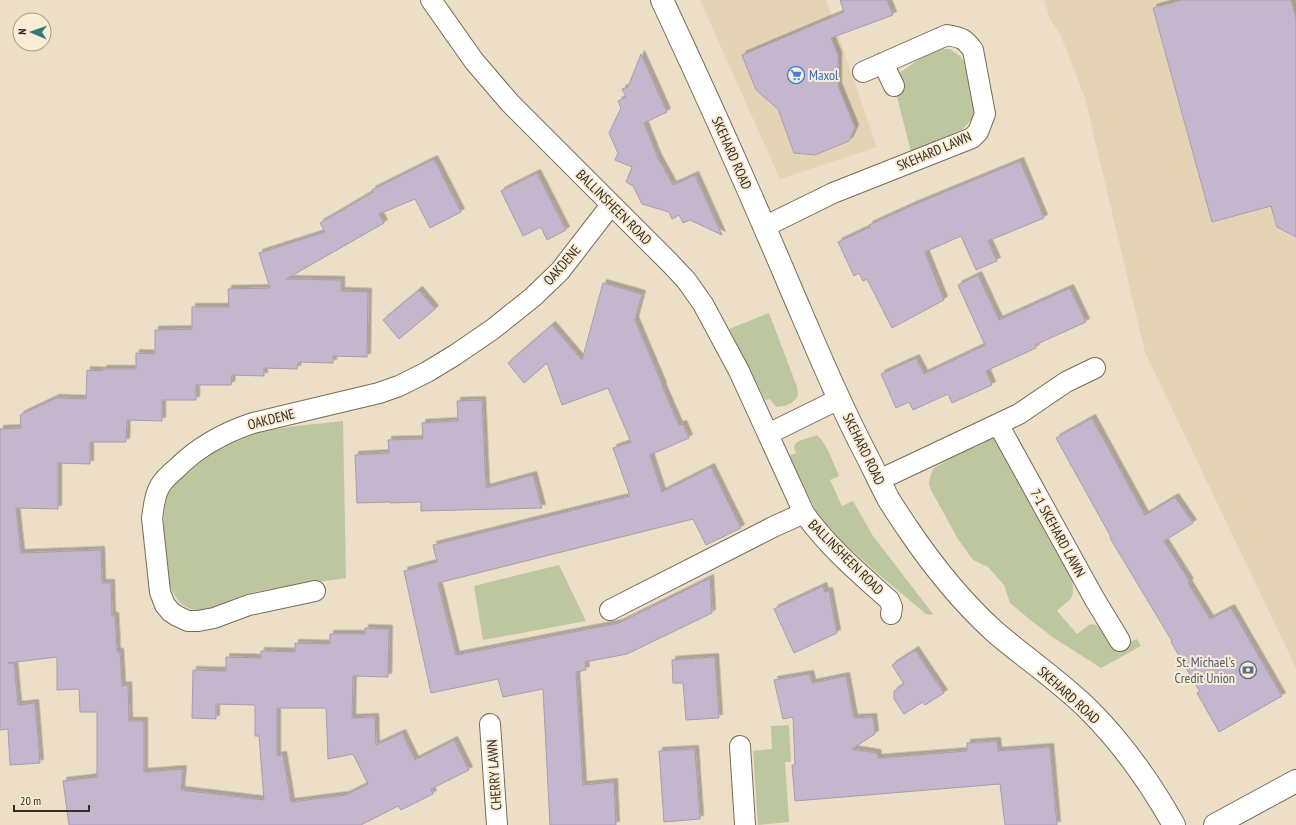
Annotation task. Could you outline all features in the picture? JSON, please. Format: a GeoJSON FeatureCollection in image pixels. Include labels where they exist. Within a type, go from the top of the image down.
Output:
{"type":"FeatureCollection","features":[{"type":"Feature","properties":{"kind":"main road","name":"SKEHARD ROAD"},"geometry":{"type":"LineString","coordinates":[[662,0],[839,399],[889,500],[947,582],[971,609],[993,630],[1048,673],[1089,710],[1132,760],[1151,787],[1174,825]]}},
{"type":"Feature","properties":{"kind":"main road"},"geometry":{"type":"LineString","coordinates":[[1215,825],[1296,782]]}},
{"type":"Feature","properties":{"kind":"street","name":"BALLINSHEEN ROAD"},"geometry":{"type":"LineString","coordinates":[[435,6],[474,61],[510,103],[686,280],[703,304],[737,367],[804,513],[831,546],[889,600],[892,607],[891,614]]}},
{"type":"Feature","properties":{"kind":"street","name":"SKEHARD LAWN"},"geometry":{"type":"LineString","coordinates":[[764,227],[833,193],[972,138],[978,132],[985,114],[973,50],[968,43],[961,38],[947,35],[863,72]]}},
{"type":"Feature","properties":{"kind":"street"},"geometry":{"type":"LineString","coordinates":[[883,63],[894,86]]}},
{"type":"Feature","properties":{"kind":"street","name":"OAKDENE"},"geometry":{"type":"LineString","coordinates":[[315,591],[248,606],[214,618],[198,621],[188,621],[171,612],[165,605],[160,592],[152,518],[153,506],[160,485],[168,476],[206,443],[236,429],[253,423],[379,393],[405,383],[454,355],[492,329],[527,301],[560,271],[611,205]]}},
{"type":"Feature","properties":{"kind":"street"},"geometry":{"type":"LineString","coordinates":[[879,480],[1019,414],[1066,382],[1095,368]]}},
{"type":"Feature","properties":{"kind":"street"},"geometry":{"type":"LineString","coordinates":[[768,434],[839,399]]}},
{"type":"Feature","properties":{"kind":"street","name":"7-1 SKEHARD LAWN"},"geometry":{"type":"LineString","coordinates":[[998,424],[1094,598],[1120,641]]}},
{"type":"Feature","properties":{"kind":"street"},"geometry":{"type":"LineString","coordinates":[[610,610],[775,526],[804,513]]}},
{"type":"Feature","properties":{"kind":"street","name":"CHERRY LAWN"},"geometry":{"type":"LineString","coordinates":[[490,724],[497,825]]}},
{"type":"Feature","properties":{"kind":"street"},"geometry":{"type":"LineString","coordinates":[[740,746],[746,825]]}},
{"type":"Feature","properties":{"kind":"shaded area"},"geometry":{"type":"Polygon","coordinates":[[[700,0],[826,0],[877,147],[780,179],[700,0]]]}},
{"type":"Feature","properties":{"kind":"shaded area"},"geometry":{"type":"Polygon","coordinates":[[[1044,0],[1296,0],[1296,668],[1145,352],[1085,98],[1061,36],[1050,19],[1044,0]]]}},
{"type":"Feature","properties":{"kind":"green space"},"geometry":{"type":"Polygon","coordinates":[[[950,49],[961,57],[967,67],[974,111],[973,118],[963,129],[911,152],[896,93],[905,89],[899,73],[932,51],[950,49]]]}},
{"type":"Feature","properties":{"kind":"green space"},"geometry":{"type":"Polygon","coordinates":[[[769,313],[798,393],[793,402],[779,407],[776,407],[770,399],[765,400],[729,329],[769,313]]]}},
{"type":"Feature","properties":{"kind":"green space"},"geometry":{"type":"Polygon","coordinates":[[[343,421],[346,578],[255,592],[239,597],[219,607],[202,611],[189,608],[179,601],[171,589],[167,576],[164,541],[164,510],[168,494],[178,479],[201,459],[222,446],[250,435],[281,428],[343,421]]]}},
{"type":"Feature","properties":{"kind":"green space"},"geometry":{"type":"Polygon","coordinates":[[[817,435],[827,449],[839,476],[830,480],[842,506],[853,501],[873,536],[933,614],[932,615],[926,614],[883,578],[828,529],[819,517],[788,456],[796,453],[794,448],[795,444],[799,441],[817,435]]]}},
{"type":"Feature","properties":{"kind":"green space"},"geometry":{"type":"Polygon","coordinates":[[[995,437],[1072,578],[1073,595],[1057,611],[1077,634],[1090,624],[1096,625],[1116,644],[1122,645],[1137,639],[1141,646],[1101,668],[1054,638],[1010,603],[1004,585],[988,567],[973,560],[958,539],[931,490],[929,484],[930,477],[934,468],[966,450],[976,447],[995,437]]]}},
{"type":"Feature","properties":{"kind":"green space"},"geometry":{"type":"Polygon","coordinates":[[[559,565],[586,621],[483,640],[474,586],[559,565]]]}},
{"type":"Feature","properties":{"kind":"green space"},"geometry":{"type":"Polygon","coordinates":[[[789,725],[791,762],[785,762],[789,822],[758,825],[753,751],[772,749],[771,726],[789,725]]]}},
{"type":"Feature","properties":{"kind":"building"},"geometry":{"type":"Polygon","coordinates":[[[840,0],[887,0],[893,15],[831,38],[838,55],[838,86],[855,128],[849,141],[815,155],[794,153],[778,109],[756,90],[742,55],[844,12],[840,0]]]}},
{"type":"Feature","properties":{"kind":"building"},"geometry":{"type":"Polygon","coordinates":[[[1182,0],[1291,0],[1296,19],[1296,237],[1277,227],[1271,206],[1212,222],[1153,8],[1182,0]]]}},
{"type":"Feature","properties":{"kind":"building"},"geometry":{"type":"Polygon","coordinates":[[[641,54],[667,112],[644,123],[658,158],[673,185],[695,175],[722,235],[690,220],[683,223],[679,215],[672,219],[669,212],[642,204],[633,186],[626,182],[632,167],[615,160],[618,153],[609,133],[621,108],[618,101],[626,97],[622,89],[628,87],[641,54]]]}},
{"type":"Feature","properties":{"kind":"building"},"geometry":{"type":"Polygon","coordinates":[[[434,159],[461,212],[430,228],[415,199],[379,214],[384,223],[286,279],[341,280],[341,291],[368,292],[367,357],[333,356],[333,363],[298,362],[297,369],[264,368],[264,376],[232,375],[231,385],[196,385],[196,400],[162,400],[162,421],[127,420],[126,442],[90,442],[90,464],[58,463],[58,509],[16,508],[21,553],[101,550],[102,583],[111,583],[112,616],[115,616],[117,652],[120,652],[122,686],[128,685],[129,721],[144,721],[144,772],[183,769],[181,790],[264,800],[259,736],[255,736],[255,705],[216,704],[216,719],[192,718],[193,670],[226,671],[226,657],[261,658],[261,651],[295,652],[295,643],[330,644],[330,634],[365,634],[365,628],[389,629],[388,677],[353,676],[352,718],[375,717],[376,745],[402,733],[415,760],[454,740],[469,770],[431,789],[433,794],[401,810],[398,806],[361,825],[69,825],[63,781],[97,777],[97,712],[80,712],[79,689],[57,690],[57,657],[8,663],[14,663],[18,705],[35,703],[40,763],[10,765],[8,729],[0,730],[0,429],[21,428],[20,415],[56,398],[86,399],[87,370],[103,371],[103,369],[136,369],[136,353],[155,354],[155,330],[192,329],[192,307],[229,307],[228,289],[270,288],[259,253],[325,232],[320,223],[373,192],[372,190],[434,159]],[[277,708],[277,756],[283,755],[291,802],[346,795],[368,784],[353,754],[328,759],[326,708],[277,708]]]}},
{"type":"Feature","properties":{"kind":"building"},"geometry":{"type":"Polygon","coordinates":[[[1020,161],[1044,218],[988,241],[997,261],[976,270],[961,236],[925,252],[944,300],[892,328],[867,279],[863,281],[859,273],[854,276],[838,242],[870,227],[869,225],[913,205],[1020,161]]]}},
{"type":"Feature","properties":{"kind":"building"},"geometry":{"type":"Polygon","coordinates":[[[537,173],[566,230],[547,240],[541,227],[523,236],[501,191],[537,173]]]}},
{"type":"Feature","properties":{"kind":"building"},"geometry":{"type":"Polygon","coordinates":[[[978,275],[999,320],[1070,288],[1086,322],[1035,345],[1036,348],[986,371],[992,385],[952,403],[948,394],[913,410],[909,402],[896,408],[881,374],[916,358],[924,374],[985,345],[958,285],[978,275]]]}},
{"type":"Feature","properties":{"kind":"building"},"geometry":{"type":"Polygon","coordinates":[[[603,283],[642,294],[635,320],[679,425],[683,424],[689,438],[650,455],[662,492],[711,467],[741,528],[706,545],[693,519],[438,583],[456,655],[619,623],[710,578],[712,613],[627,654],[585,662],[586,670],[576,672],[583,785],[614,782],[616,825],[550,825],[543,689],[503,697],[498,679],[431,693],[404,571],[437,562],[433,545],[630,496],[613,448],[631,442],[608,388],[562,405],[547,363],[524,383],[508,363],[552,325],[582,360],[603,283]]]}},
{"type":"Feature","properties":{"kind":"building"},"geometry":{"type":"Polygon","coordinates":[[[419,290],[435,309],[399,339],[383,320],[419,290]]]}},
{"type":"Feature","properties":{"kind":"building"},"geometry":{"type":"Polygon","coordinates":[[[482,400],[486,488],[533,475],[542,508],[421,511],[421,502],[357,503],[355,455],[389,453],[388,440],[423,439],[422,423],[458,421],[457,401],[482,400]]]}},
{"type":"Feature","properties":{"kind":"building"},"geometry":{"type":"Polygon","coordinates":[[[1092,418],[1145,515],[1175,497],[1193,523],[1164,541],[1190,582],[1188,583],[1210,619],[1231,608],[1282,696],[1219,732],[1197,693],[1200,692],[1171,642],[1172,641],[1110,538],[1111,537],[1056,438],[1092,418]]]}},
{"type":"Feature","properties":{"kind":"building"},"geometry":{"type":"Polygon","coordinates":[[[823,586],[825,592],[829,591],[837,633],[794,653],[774,609],[823,586]]]}},
{"type":"Feature","properties":{"kind":"building"},"geometry":{"type":"Polygon","coordinates":[[[915,650],[944,693],[925,705],[923,702],[904,714],[894,699],[894,691],[904,684],[892,665],[915,650]]]}},
{"type":"Feature","properties":{"kind":"building"},"geometry":{"type":"Polygon","coordinates":[[[715,657],[719,718],[686,720],[683,683],[673,683],[672,660],[715,657]]]}},
{"type":"Feature","properties":{"kind":"building"},"geometry":{"type":"Polygon","coordinates":[[[810,674],[812,683],[846,676],[854,718],[873,717],[875,734],[852,749],[877,753],[878,758],[967,751],[967,743],[997,741],[998,751],[1050,747],[1057,825],[1005,825],[1000,784],[795,801],[792,765],[795,765],[793,717],[783,719],[774,680],[810,674]]]}},
{"type":"Feature","properties":{"kind":"building"},"geometry":{"type":"Polygon","coordinates":[[[695,749],[700,819],[664,822],[659,751],[695,749]]]}},
{"type":"Feature","properties":{"kind":"place","name":"Maxol"},"geometry":{"type":"Point","coordinates":[796,75]}},
{"type":"Feature","properties":{"kind":"place","name":"St. Michael's Credit Union"},"geometry":{"type":"Point","coordinates":[1248,670]}}]}
